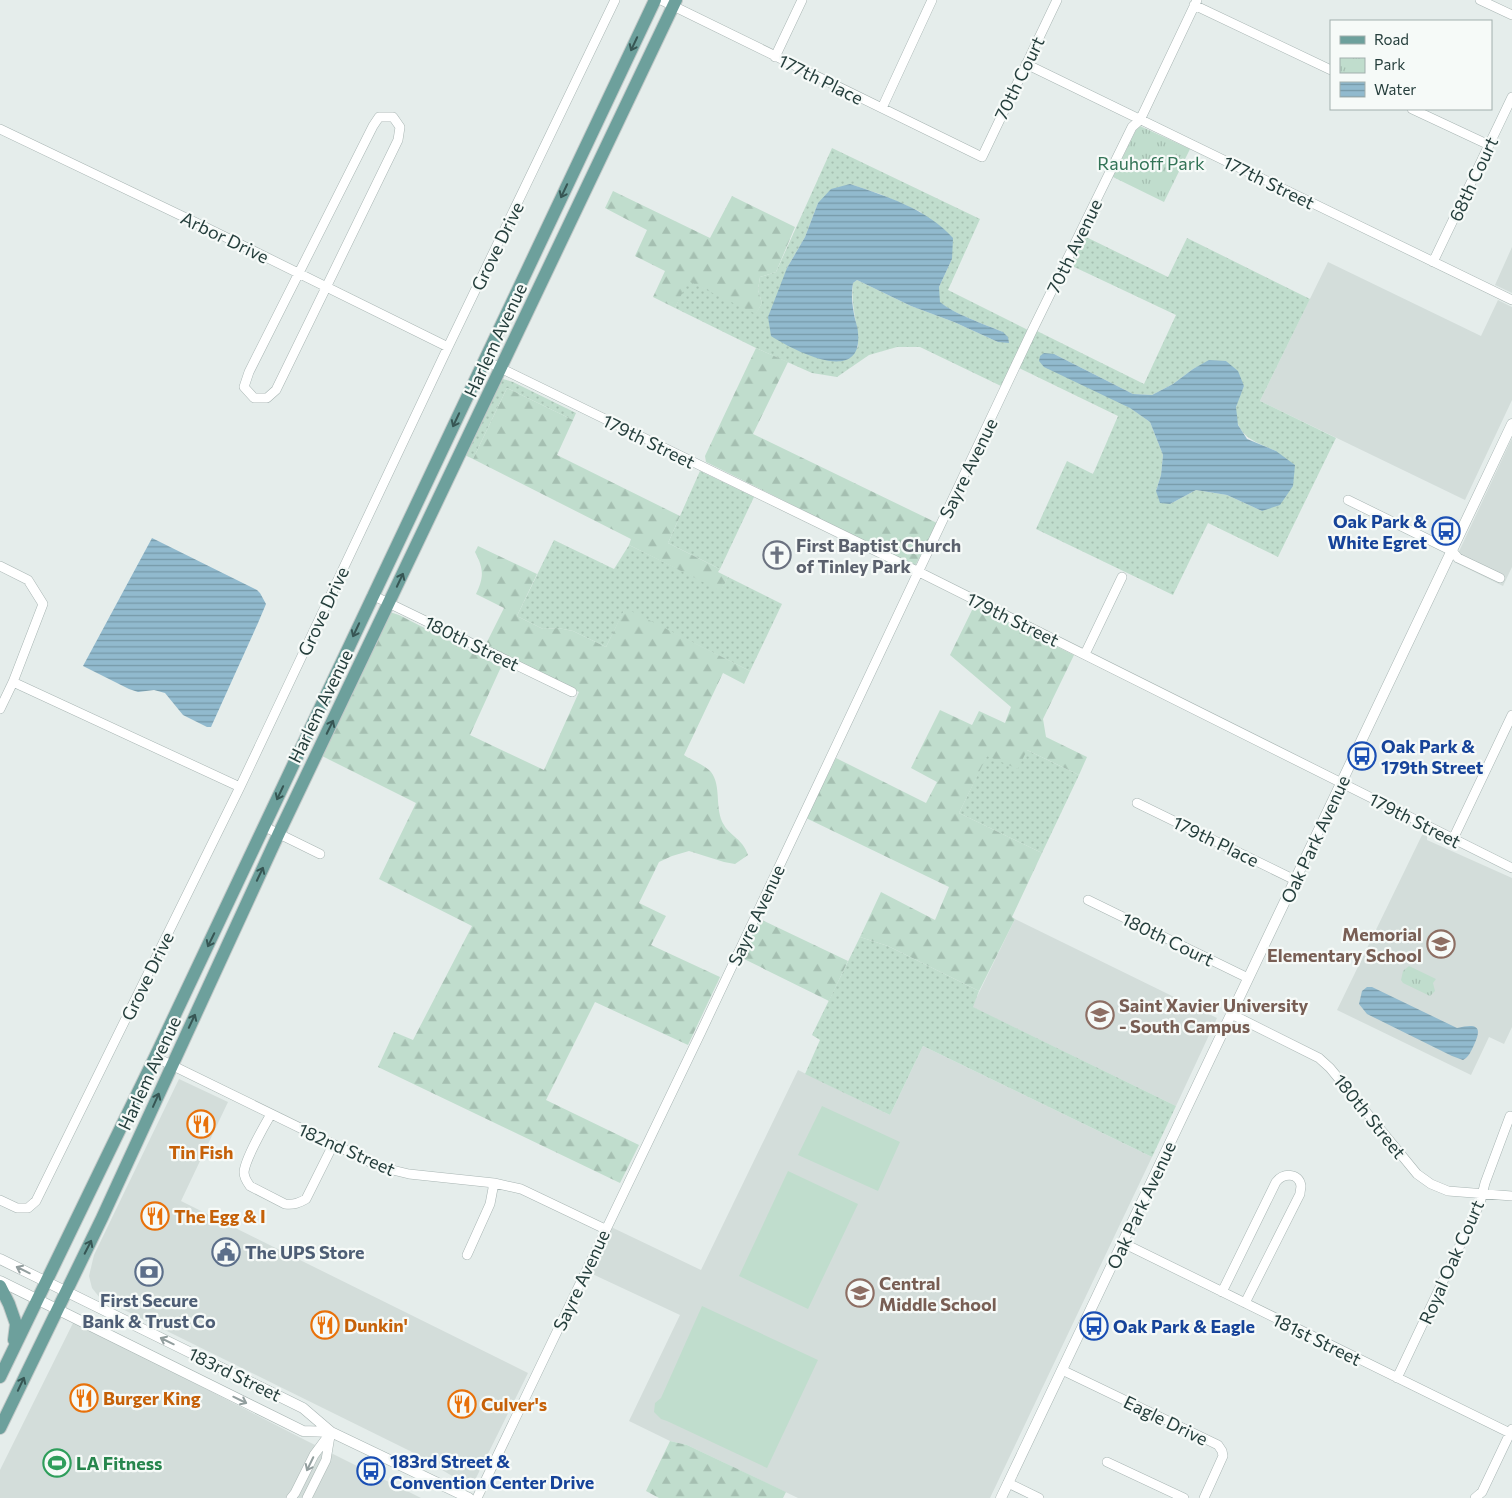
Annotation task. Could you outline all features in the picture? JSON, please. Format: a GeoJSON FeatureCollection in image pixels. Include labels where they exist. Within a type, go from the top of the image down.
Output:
{"type":"FeatureCollection","features":[{"type":"Feature","properties":{"kind":"main road","name":"Harlem Avenue"},"geometry":{"type":"LineString","coordinates":[[0,1377],[265,827],[372,595],[655,0]]}},
{"type":"Feature","properties":{"kind":"main road","name":"Harlem Avenue"},"geometry":{"type":"LineString","coordinates":[[0,1428],[102,1218],[279,833],[674,3]]}},
{"type":"Feature","properties":{"kind":"main road"},"geometry":{"type":"LineString","coordinates":[[591,134],[608,142]]}},
{"type":"Feature","properties":{"kind":"main road"},"geometry":{"type":"LineString","coordinates":[[0,1286],[16,1324],[13,1351]]}},
{"type":"Feature","properties":{"kind":"street","name":"Grove Drive"},"geometry":{"type":"LineString","coordinates":[[0,1200],[17,1208],[28,1208],[36,1201],[240,788],[448,347],[615,0]]}},
{"type":"Feature","properties":{"kind":"street","name":"177th Place"},"geometry":{"type":"LineString","coordinates":[[661,0],[674,3],[775,56],[982,157]]}},
{"type":"Feature","properties":{"kind":"street"},"geometry":{"type":"LineString","coordinates":[[775,56],[802,0]]}},
{"type":"Feature","properties":{"kind":"street"},"geometry":{"type":"LineString","coordinates":[[882,108],[932,0]]}},
{"type":"Feature","properties":{"kind":"street","name":"70th Court"},"geometry":{"type":"LineString","coordinates":[[982,157],[1057,0]]}},
{"type":"Feature","properties":{"kind":"street"},"geometry":{"type":"LineString","coordinates":[[1480,0],[1512,15]]}},
{"type":"Feature","properties":{"kind":"street"},"geometry":{"type":"LineString","coordinates":[[1195,2],[1330,70]]}},
{"type":"Feature","properties":{"kind":"street","name":"70th Avenue"},"geometry":{"type":"LineString","coordinates":[[1032,331],[1132,127],[1140,120],[1195,2]]}},
{"type":"Feature","properties":{"kind":"street","name":"177th Street"},"geometry":{"type":"LineString","coordinates":[[1026,64],[1512,300]]}},
{"type":"Feature","properties":{"kind":"street","name":"68th Court"},"geometry":{"type":"LineString","coordinates":[[1434,262],[1512,97]]}},
{"type":"Feature","properties":{"kind":"street"},"geometry":{"type":"LineString","coordinates":[[1414,110],[1489,145]]}},
{"type":"Feature","properties":{"kind":"street"},"geometry":{"type":"LineString","coordinates":[[379,117],[393,117],[400,126],[398,140],[327,288],[276,390],[267,398],[254,398],[244,388],[249,372],[373,126],[379,117]]}},
{"type":"Feature","properties":{"kind":"street","name":"Arbor Drive"},"geometry":{"type":"LineString","coordinates":[[0,129],[206,227],[448,347]]}},
{"type":"Feature","properties":{"kind":"street","name":"Sayre Avenue"},"geometry":{"type":"LineString","coordinates":[[477,1498],[701,1032],[1032,331]]}},
{"type":"Feature","properties":{"kind":"street","name":"179th Street"},"geometry":{"type":"LineString","coordinates":[[484,360],[1085,654],[1512,868]]}},
{"type":"Feature","properties":{"kind":"street","name":"Oak Park Avenue"},"geometry":{"type":"LineString","coordinates":[[1001,1498],[1512,424]]}},
{"type":"Feature","properties":{"kind":"street"},"geometry":{"type":"LineString","coordinates":[[1348,500],[1452,551],[1458,558],[1500,578]]}},
{"type":"Feature","properties":{"kind":"street"},"geometry":{"type":"LineString","coordinates":[[0,566],[28,580],[44,604],[13,682],[0,709]]}},
{"type":"Feature","properties":{"kind":"street"},"geometry":{"type":"LineString","coordinates":[[1085,654],[1122,577]]}},
{"type":"Feature","properties":{"kind":"street","name":"180th Street"},"geometry":{"type":"LineString","coordinates":[[372,595],[572,692]]}},
{"type":"Feature","properties":{"kind":"street"},"geometry":{"type":"LineString","coordinates":[[13,682],[240,788]]}},
{"type":"Feature","properties":{"kind":"street"},"geometry":{"type":"LineString","coordinates":[[1453,839],[1512,716]]}},
{"type":"Feature","properties":{"kind":"street","name":"179th Place"},"geometry":{"type":"LineString","coordinates":[[1137,803],[1295,880]]}},
{"type":"Feature","properties":{"kind":"street"},"geometry":{"type":"LineString","coordinates":[[265,827],[320,854]]}},
{"type":"Feature","properties":{"kind":"street","name":"180th Court"},"geometry":{"type":"LineString","coordinates":[[1088,900],[1248,978]]}},
{"type":"Feature","properties":{"kind":"street","name":"180th Street"},"geometry":{"type":"LineString","coordinates":[[1232,1014],[1319,1058],[1330,1068],[1417,1174],[1431,1184],[1448,1191],[1512,1196]]}},
{"type":"Feature","properties":{"kind":"street","name":"182nd Street"},"geometry":{"type":"LineString","coordinates":[[155,1057],[380,1167],[409,1174],[494,1183],[521,1189],[605,1229]]}},
{"type":"Feature","properties":{"kind":"street"},"geometry":{"type":"LineString","coordinates":[[271,1114],[246,1164],[244,1173],[246,1182],[250,1186],[285,1204],[291,1205],[306,1199],[333,1144]]}},
{"type":"Feature","properties":{"kind":"street","name":"Royal Oak Court"},"geometry":{"type":"LineString","coordinates":[[1397,1378],[1480,1204],[1510,1116]]}},
{"type":"Feature","properties":{"kind":"street"},"geometry":{"type":"LineString","coordinates":[[1222,1292],[1276,1182],[1280,1177],[1293,1176],[1301,1186],[1300,1194],[1245,1303]]}},
{"type":"Feature","properties":{"kind":"street"},"geometry":{"type":"LineString","coordinates":[[467,1255],[490,1204],[494,1183]]}},
{"type":"Feature","properties":{"kind":"street","name":"181st Street"},"geometry":{"type":"LineString","coordinates":[[1122,1243],[1511,1432]]}},
{"type":"Feature","properties":{"kind":"street","name":"183rd Street"},"geometry":{"type":"LineString","coordinates":[[0,1258],[303,1408],[331,1432],[469,1498]]}},
{"type":"Feature","properties":{"kind":"street","name":"183rd Street"},"geometry":{"type":"LineString","coordinates":[[0,1281],[303,1430],[331,1432]]}},
{"type":"Feature","properties":{"kind":"street","name":"Eagle Drive"},"geometry":{"type":"LineString","coordinates":[[1062,1370],[1218,1445],[1222,1451],[1222,1460],[1204,1498]]}},
{"type":"Feature","properties":{"kind":"street"},"geometry":{"type":"LineString","coordinates":[[291,1498],[314,1455],[331,1432]]}},
{"type":"Feature","properties":{"kind":"street"},"geometry":{"type":"LineString","coordinates":[[307,1498],[326,1460],[331,1432]]}},
{"type":"Feature","properties":{"kind":"street"},"geometry":{"type":"LineString","coordinates":[[1476,1498],[1482,1492],[1511,1432]]}},
{"type":"Feature","properties":{"kind":"street"},"geometry":{"type":"LineString","coordinates":[[1107,1462],[1184,1498]]}},
{"type":"Feature","properties":{"kind":"street"},"geometry":{"type":"LineString","coordinates":[[1008,1483],[1039,1498]]}},
{"type":"Feature","properties":{"kind":"shaded area"},"geometry":{"type":"Polygon","coordinates":[[[1512,247],[1512,293],[1495,285],[1512,247]]]}},
{"type":"Feature","properties":{"kind":"shaded area"},"geometry":{"type":"Polygon","coordinates":[[[1328,262],[1481,336],[1498,300],[1512,307],[1512,400],[1465,500],[1260,401],[1328,262]]]}},
{"type":"Feature","properties":{"kind":"shaded area"},"geometry":{"type":"Polygon","coordinates":[[[1512,438],[1512,567],[1503,586],[1454,562],[1512,438]]]}},
{"type":"Feature","properties":{"kind":"shaded area","name":"Memorial Elementary School"},"geometry":{"type":"Polygon","coordinates":[[[1423,833],[1427,835],[1427,840],[1512,878],[1512,1027],[1504,1044],[1489,1037],[1471,1075],[1337,1010],[1423,833]]]}},
{"type":"Feature","properties":{"kind":"shaded area","name":"Saint Xavier University - South Campus"},"geometry":{"type":"Polygon","coordinates":[[[1015,919],[1217,1018],[1176,1106],[972,1007],[1015,919]]]}},
{"type":"Feature","properties":{"kind":"shaded area","name":"Central Middle School"},"geometry":{"type":"Polygon","coordinates":[[[923,1046],[1152,1157],[990,1498],[798,1498],[687,1445],[670,1441],[629,1421],[680,1315],[588,1272],[609,1226],[701,1270],[798,1070],[890,1115],[923,1046]]]}},
{"type":"Feature","properties":{"kind":"shaded area"},"geometry":{"type":"Polygon","coordinates":[[[179,1079],[228,1102],[181,1201],[528,1373],[476,1478],[472,1482],[467,1483],[459,1480],[410,1451],[100,1298],[92,1288],[89,1276],[94,1255],[179,1079]]]}},
{"type":"Feature","properties":{"kind":"shaded area"},"geometry":{"type":"Polygon","coordinates":[[[74,1321],[421,1498],[0,1498],[0,1470],[74,1321]]]}},
{"type":"Feature","properties":{"kind":"green space","name":"Rauhoff Park"},"geometry":{"type":"Polygon","coordinates":[[[1140,126],[1190,149],[1164,202],[1113,177],[1137,128],[1140,126]]]}},
{"type":"Feature","properties":{"kind":"green space"},"geometry":{"type":"Polygon","coordinates":[[[832,148],[980,219],[948,290],[1028,330],[1001,386],[920,347],[897,347],[869,355],[837,377],[812,373],[675,308],[687,280],[756,313],[762,303],[758,290],[760,277],[776,272],[832,148]],[[850,184],[818,203],[805,237],[787,268],[858,348],[852,291],[853,283],[857,280],[911,306],[954,322],[998,342],[1003,332],[961,315],[939,302],[939,287],[952,259],[921,212],[880,194],[850,184]]]}},
{"type":"Feature","properties":{"kind":"green space"},"geometry":{"type":"Polygon","coordinates":[[[613,191],[710,238],[732,196],[795,227],[776,272],[760,277],[758,290],[762,303],[756,314],[688,281],[675,308],[653,297],[665,271],[635,256],[647,230],[605,208],[613,191]]]}},
{"type":"Feature","properties":{"kind":"green space"},"geometry":{"type":"Polygon","coordinates":[[[1084,236],[1168,277],[1187,238],[1310,299],[1260,401],[1336,438],[1278,557],[1208,523],[1173,595],[1036,529],[1067,461],[1093,474],[1118,416],[1019,368],[1037,331],[1144,384],[1176,315],[1070,265],[1084,236]],[[1054,354],[1150,422],[1163,455],[1161,475],[1156,491],[1170,504],[1196,490],[1227,495],[1262,511],[1276,451],[1247,437],[1238,425],[1236,408],[1244,386],[1226,361],[1209,361],[1152,395],[1133,394],[1054,354]]]}},
{"type":"Feature","properties":{"kind":"green space"},"geometry":{"type":"Polygon","coordinates":[[[756,348],[788,362],[753,434],[937,523],[915,566],[706,462],[705,456],[756,348]]]}},
{"type":"Feature","properties":{"kind":"green space"},"geometry":{"type":"Polygon","coordinates":[[[503,379],[513,382],[576,413],[573,420],[507,388],[473,459],[465,455],[497,383],[503,379]]]}},
{"type":"Feature","properties":{"kind":"green space"},"geometry":{"type":"Polygon","coordinates":[[[507,388],[573,420],[557,455],[680,516],[668,543],[720,569],[718,572],[728,577],[721,591],[629,545],[631,539],[473,459],[507,388]]]}},
{"type":"Feature","properties":{"kind":"green space"},"geometry":{"type":"Polygon","coordinates":[[[700,471],[754,497],[720,569],[668,543],[700,471]]]}},
{"type":"Feature","properties":{"kind":"green space"},"geometry":{"type":"Polygon","coordinates":[[[554,540],[614,569],[629,545],[721,590],[728,577],[782,604],[750,671],[625,609],[606,647],[573,631],[558,628],[543,629],[517,616],[554,540]]]}},
{"type":"Feature","properties":{"kind":"green space"},"geometry":{"type":"Polygon","coordinates":[[[478,546],[537,574],[517,616],[543,629],[558,628],[573,631],[606,647],[625,608],[750,671],[744,684],[723,673],[684,755],[711,772],[716,784],[721,819],[727,829],[746,849],[748,855],[735,864],[689,851],[672,856],[659,862],[639,903],[666,916],[651,945],[720,977],[688,1045],[595,1002],[546,1100],[639,1145],[620,1183],[378,1067],[394,1032],[413,1040],[472,926],[379,879],[416,803],[322,756],[390,612],[501,667],[470,735],[544,770],[579,692],[485,646],[504,608],[476,594],[482,573],[475,552],[478,546]]]}},
{"type":"Feature","properties":{"kind":"green space"},"geometry":{"type":"Polygon","coordinates":[[[974,606],[1074,655],[1043,719],[1046,737],[1087,757],[1079,775],[1027,750],[1018,769],[987,756],[959,813],[1042,853],[1012,917],[1015,919],[979,991],[888,946],[860,937],[881,892],[935,920],[949,887],[806,818],[836,758],[926,803],[937,782],[911,768],[940,710],[972,725],[979,711],[1005,723],[1011,707],[950,655],[974,606]]]}},
{"type":"Feature","properties":{"kind":"green space"},"geometry":{"type":"Polygon","coordinates":[[[1027,750],[1079,775],[1042,853],[959,813],[987,755],[1027,750]]]}},
{"type":"Feature","properties":{"kind":"green space"},"geometry":{"type":"Polygon","coordinates":[[[760,919],[848,961],[829,1001],[742,958],[760,919]]]}},
{"type":"Feature","properties":{"kind":"green space"},"geometry":{"type":"Polygon","coordinates":[[[860,937],[888,946],[979,991],[973,1007],[1176,1106],[1152,1157],[923,1046],[890,1115],[805,1074],[820,1040],[812,1035],[860,937]]]}},
{"type":"Feature","properties":{"kind":"green space"},"geometry":{"type":"Polygon","coordinates":[[[1409,966],[1436,979],[1433,983],[1435,991],[1430,996],[1403,983],[1401,980],[1403,971],[1409,966]]]}},
{"type":"Feature","properties":{"kind":"green space"},"geometry":{"type":"Polygon","coordinates":[[[822,1106],[900,1142],[878,1191],[798,1155],[822,1106]]]}},
{"type":"Feature","properties":{"kind":"green space"},"geometry":{"type":"Polygon","coordinates":[[[788,1171],[858,1204],[808,1309],[739,1276],[788,1171]]]}},
{"type":"Feature","properties":{"kind":"green space"},"geometry":{"type":"Polygon","coordinates":[[[702,1306],[818,1360],[767,1468],[661,1419],[654,1412],[655,1403],[661,1398],[702,1306]]]}},
{"type":"Feature","properties":{"kind":"green space"},"geometry":{"type":"Polygon","coordinates":[[[670,1441],[687,1445],[786,1492],[783,1498],[659,1498],[646,1491],[670,1441]]]}},
{"type":"Feature","properties":{"kind":"water"},"geometry":{"type":"Polygon","coordinates":[[[850,184],[892,199],[918,211],[943,228],[953,238],[952,259],[939,287],[940,302],[961,315],[1003,332],[1008,337],[1009,343],[998,342],[954,322],[911,306],[857,280],[853,283],[852,295],[858,331],[857,349],[850,358],[838,361],[825,360],[795,349],[771,336],[768,317],[787,268],[805,237],[818,203],[831,189],[850,184]]]}},
{"type":"Feature","properties":{"kind":"water"},"geometry":{"type":"Polygon","coordinates":[[[1044,353],[1054,354],[1133,394],[1152,395],[1173,384],[1209,360],[1226,361],[1238,371],[1244,386],[1236,407],[1238,425],[1247,439],[1276,451],[1295,465],[1293,486],[1280,505],[1262,511],[1227,495],[1196,490],[1170,504],[1160,503],[1156,491],[1161,475],[1163,455],[1150,422],[1130,408],[1044,367],[1039,361],[1040,356],[1044,353]]]}},
{"type":"Feature","properties":{"kind":"water"},"geometry":{"type":"Polygon","coordinates":[[[152,538],[257,590],[266,604],[211,727],[207,727],[183,715],[165,693],[154,690],[138,692],[83,666],[152,538]]]}},
{"type":"Feature","properties":{"kind":"water"},"geometry":{"type":"Polygon","coordinates":[[[1367,987],[1372,987],[1457,1028],[1476,1027],[1477,1038],[1470,1054],[1463,1060],[1452,1056],[1367,1014],[1359,1004],[1362,991],[1367,987]]]}},
{"type":"Feature","properties":{"kind":"place","name":"Oak Park & White Egret"},"geometry":{"type":"Point","coordinates":[1446,531]}},
{"type":"Feature","properties":{"kind":"place","name":"First Baptist Church of Tinley Park"},"geometry":{"type":"Point","coordinates":[777,555]}},
{"type":"Feature","properties":{"kind":"place","name":"Oak Park & 179th Street"},"geometry":{"type":"Point","coordinates":[1362,756]}},
{"type":"Feature","properties":{"kind":"place","name":"Memorial Elementary School"},"geometry":{"type":"Point","coordinates":[1441,944]}},
{"type":"Feature","properties":{"kind":"place","name":"Saint Xavier University - South Campus"},"geometry":{"type":"Point","coordinates":[1100,1015]}},
{"type":"Feature","properties":{"kind":"place","name":"Tin Fish"},"geometry":{"type":"Point","coordinates":[201,1124]}},
{"type":"Feature","properties":{"kind":"place","name":"The Egg & I"},"geometry":{"type":"Point","coordinates":[155,1216]}},
{"type":"Feature","properties":{"kind":"place","name":"The UPS Store"},"geometry":{"type":"Point","coordinates":[226,1252]}},
{"type":"Feature","properties":{"kind":"place","name":"First Secure Bank & Trust Co"},"geometry":{"type":"Point","coordinates":[149,1272]}},
{"type":"Feature","properties":{"kind":"place","name":"Central Middle School"},"geometry":{"type":"Point","coordinates":[860,1293]}},
{"type":"Feature","properties":{"kind":"place","name":"Dunkin'"},"geometry":{"type":"Point","coordinates":[325,1325]}},
{"type":"Feature","properties":{"kind":"place","name":"Oak Park & Eagle"},"geometry":{"type":"Point","coordinates":[1094,1326]}},
{"type":"Feature","properties":{"kind":"place","name":"Burger King"},"geometry":{"type":"Point","coordinates":[84,1398]}},
{"type":"Feature","properties":{"kind":"place","name":"Culver's"},"geometry":{"type":"Point","coordinates":[462,1404]}},
{"type":"Feature","properties":{"kind":"place","name":"LA Fitness"},"geometry":{"type":"Point","coordinates":[57,1463]}},
{"type":"Feature","properties":{"kind":"place","name":"183rd Street & Convention Center Drive"},"geometry":{"type":"Point","coordinates":[371,1471]}}]}
